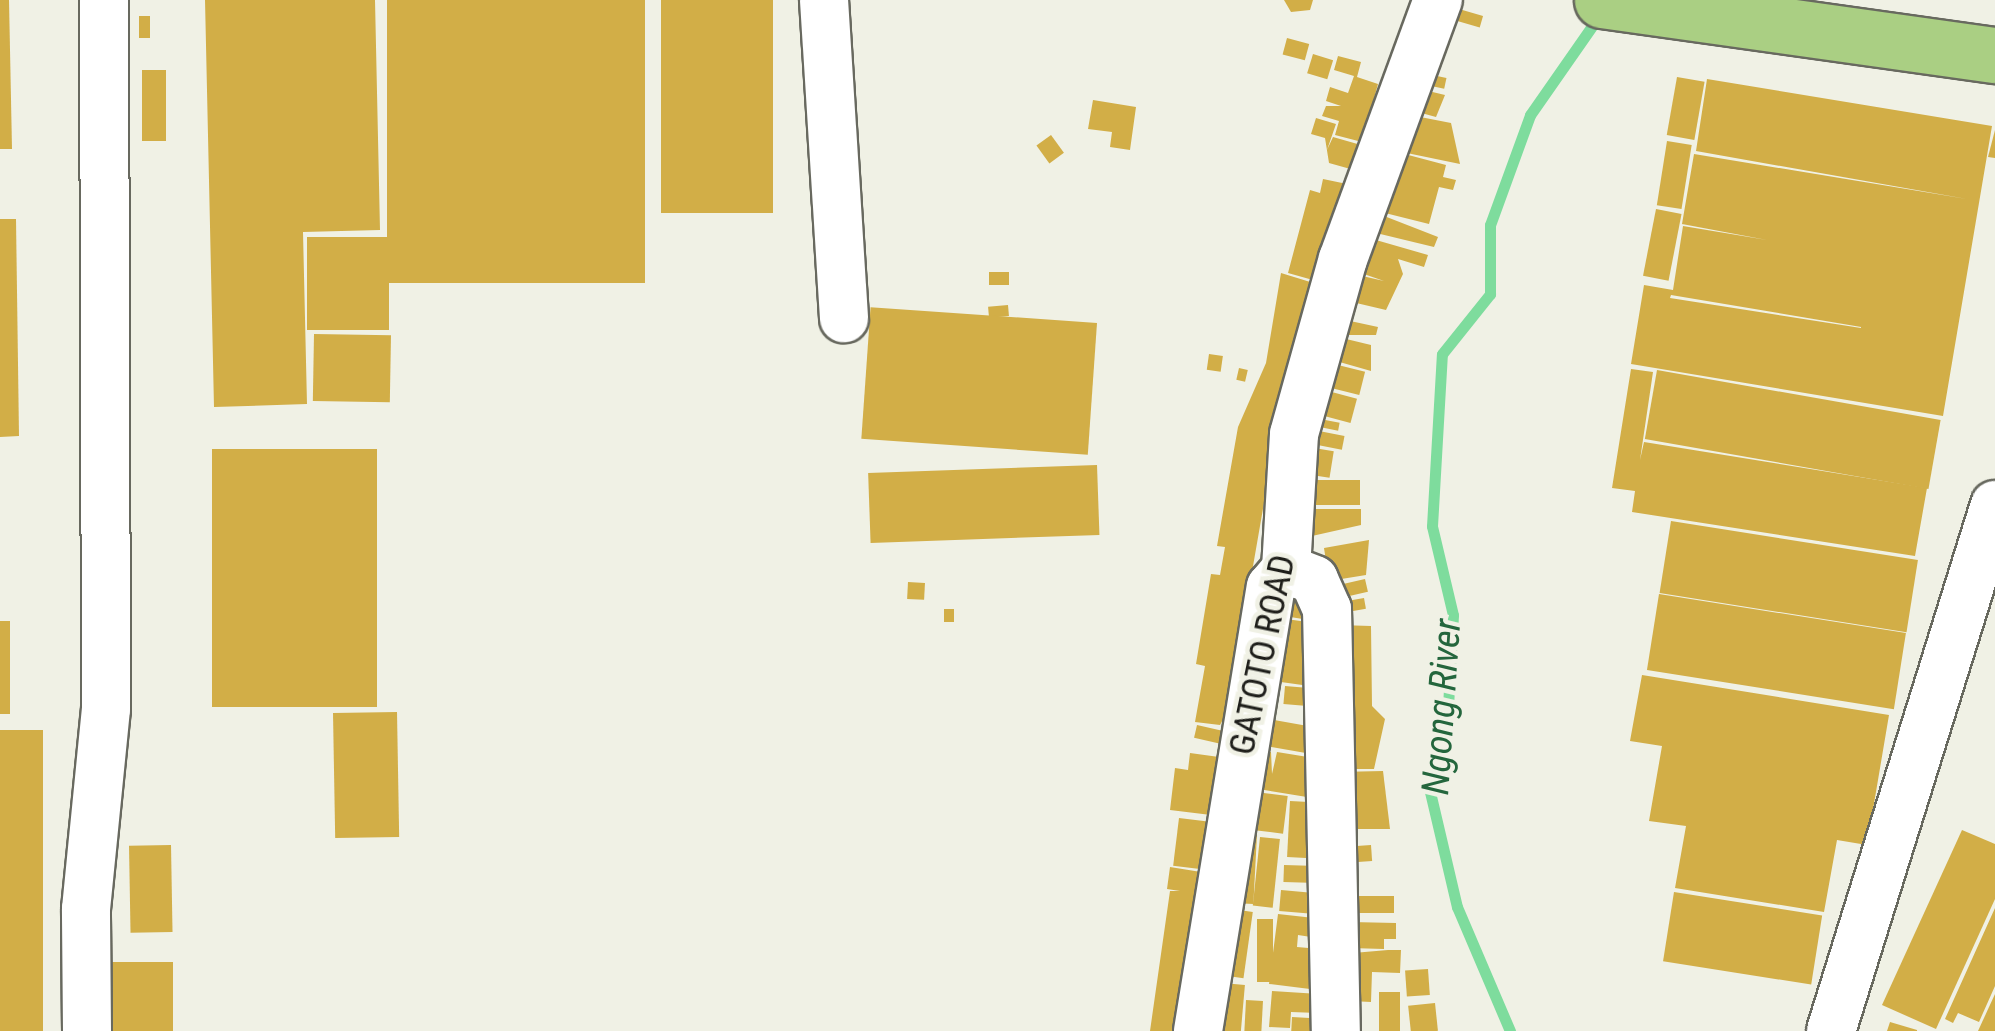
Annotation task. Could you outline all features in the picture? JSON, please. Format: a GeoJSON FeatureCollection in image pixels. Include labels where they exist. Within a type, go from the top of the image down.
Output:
{"type":"FeatureCollection","features":[{"type":"Feature","properties":{"kind":"main road"},"geometry":{"type":"LineString","coordinates":[[1602,0],[1697,10],[1995,55]]}},
{"type":"Feature","properties":{"kind":"street"},"geometry":{"type":"LineString","coordinates":[[87,1031],[86,909],[106,709],[104,0]]}},
{"type":"Feature","properties":{"kind":"street"},"geometry":{"type":"LineString","coordinates":[[824,0],[844,318]]}},
{"type":"Feature","properties":{"kind":"street","name":"GATOTO ROAD"},"geometry":{"type":"LineString","coordinates":[[1198,1031],[1271,587],[1286,569],[1294,434],[1343,258],[1438,0]]}},
{"type":"Feature","properties":{"kind":"street"},"geometry":{"type":"LineString","coordinates":[[1831,1031],[1995,506]]}},
{"type":"Feature","properties":{"kind":"street"},"geometry":{"type":"LineString","coordinates":[[1286,569],[1314,580],[1326,610],[1336,1031]]}},
{"type":"Feature","properties":{"kind":"building"},"geometry":{"type":"Polygon","coordinates":[[[0,0],[9,0],[12,149],[0,149],[0,0]]]}},
{"type":"Feature","properties":{"kind":"building"},"geometry":{"type":"Polygon","coordinates":[[[205,0],[375,0],[380,230],[303,232],[307,404],[214,407],[205,0]]]}},
{"type":"Feature","properties":{"kind":"building"},"geometry":{"type":"Polygon","coordinates":[[[387,0],[645,0],[645,283],[387,283],[387,0]]]}},
{"type":"Feature","properties":{"kind":"building"},"geometry":{"type":"Polygon","coordinates":[[[661,0],[773,0],[773,213],[661,213],[661,0]]]}},
{"type":"Feature","properties":{"kind":"building"},"geometry":{"type":"Polygon","coordinates":[[[1284,0],[1313,0],[1310,10],[1291,12],[1284,0]]]}},
{"type":"Feature","properties":{"kind":"building"},"geometry":{"type":"Polygon","coordinates":[[[1459,9],[1483,16],[1480,27],[1456,21],[1459,9]]]}},
{"type":"Feature","properties":{"kind":"building"},"geometry":{"type":"Polygon","coordinates":[[[139,16],[150,16],[150,38],[139,38],[139,16]]]}},
{"type":"Feature","properties":{"kind":"building"},"geometry":{"type":"Polygon","coordinates":[[[1287,38],[1309,44],[1305,60],[1283,54],[1287,38]]]}},
{"type":"Feature","properties":{"kind":"building"},"geometry":{"type":"Polygon","coordinates":[[[1313,54],[1333,60],[1327,79],[1307,73],[1313,54]]]}},
{"type":"Feature","properties":{"kind":"building"},"geometry":{"type":"Polygon","coordinates":[[[1338,56],[1361,62],[1357,77],[1378,84],[1362,142],[1335,135],[1339,121],[1322,116],[1326,106],[1341,106],[1326,101],[1330,87],[1348,93],[1354,76],[1334,70],[1338,56]]]}},
{"type":"Feature","properties":{"kind":"building"},"geometry":{"type":"Polygon","coordinates":[[[142,70],[166,70],[166,141],[142,141],[142,70]]]}},
{"type":"Feature","properties":{"kind":"building"},"geometry":{"type":"Polygon","coordinates":[[[1423,73],[1446,78],[1444,89],[1421,84],[1423,73]]]}},
{"type":"Feature","properties":{"kind":"building"},"geometry":{"type":"Polygon","coordinates":[[[1677,77],[1705,82],[1694,140],[1667,135],[1677,77]]]}},
{"type":"Feature","properties":{"kind":"building"},"geometry":{"type":"Polygon","coordinates":[[[1707,79],[1992,126],[1943,416],[1631,364],[1644,285],[1673,290],[1683,226],[1767,240],[1682,224],[1694,154],[1967,199],[1696,151],[1707,79]],[[1671,295],[1670,298],[1861,328],[1671,295]]]}},
{"type":"Feature","properties":{"kind":"building"},"geometry":{"type":"Polygon","coordinates":[[[1420,89],[1445,95],[1436,117],[1414,111],[1420,89]]]}},
{"type":"Feature","properties":{"kind":"building"},"geometry":{"type":"Polygon","coordinates":[[[1093,100],[1136,107],[1130,150],[1110,147],[1112,132],[1088,129],[1093,100]]]}},
{"type":"Feature","properties":{"kind":"building"},"geometry":{"type":"Polygon","coordinates":[[[1410,115],[1451,123],[1460,164],[1402,152],[1410,115]]]}},
{"type":"Feature","properties":{"kind":"building"},"geometry":{"type":"Polygon","coordinates":[[[1316,118],[1336,124],[1327,150],[1333,137],[1361,145],[1354,170],[1329,163],[1325,138],[1311,134],[1316,118]]]}},
{"type":"Feature","properties":{"kind":"building"},"geometry":{"type":"Polygon","coordinates":[[[1995,130],[1995,158],[1988,157],[1995,130]]]}},
{"type":"Feature","properties":{"kind":"building"},"geometry":{"type":"Polygon","coordinates":[[[1051,135],[1064,153],[1049,163],[1036,146],[1051,135]]]}},
{"type":"Feature","properties":{"kind":"building"},"geometry":{"type":"Polygon","coordinates":[[[1667,141],[1692,145],[1682,209],[1657,205],[1667,141]]]}},
{"type":"Feature","properties":{"kind":"building"},"geometry":{"type":"Polygon","coordinates":[[[1397,152],[1446,165],[1443,177],[1456,180],[1453,190],[1439,187],[1429,224],[1377,211],[1397,152]]]}},
{"type":"Feature","properties":{"kind":"building"},"geometry":{"type":"Polygon","coordinates":[[[1323,179],[1347,184],[1320,282],[1288,273],[1310,190],[1320,193],[1323,179]]]}},
{"type":"Feature","properties":{"kind":"building"},"geometry":{"type":"Polygon","coordinates":[[[1656,209],[1682,214],[1669,281],[1643,276],[1656,209]]]}},
{"type":"Feature","properties":{"kind":"building"},"geometry":{"type":"Polygon","coordinates":[[[1379,214],[1438,237],[1434,247],[1372,232],[1379,214]]]}},
{"type":"Feature","properties":{"kind":"building"},"geometry":{"type":"Polygon","coordinates":[[[0,219],[16,219],[19,436],[0,437],[0,219]]]}},
{"type":"Feature","properties":{"kind":"building"},"geometry":{"type":"Polygon","coordinates":[[[307,237],[389,237],[389,330],[307,330],[307,237]]]}},
{"type":"Feature","properties":{"kind":"building"},"geometry":{"type":"Polygon","coordinates":[[[1369,238],[1428,255],[1424,267],[1398,259],[1403,274],[1386,310],[1352,302],[1358,275],[1384,281],[1358,272],[1369,238]]]}},
{"type":"Feature","properties":{"kind":"building"},"geometry":{"type":"Polygon","coordinates":[[[989,272],[1009,272],[1009,285],[989,285],[989,272]]]}},
{"type":"Feature","properties":{"kind":"building"},"geometry":{"type":"Polygon","coordinates":[[[1281,273],[1320,285],[1268,480],[1228,710],[1220,725],[1195,722],[1205,666],[1196,664],[1211,574],[1220,575],[1225,547],[1217,546],[1238,427],[1266,363],[1281,273]]]}},
{"type":"Feature","properties":{"kind":"building"},"geometry":{"type":"Polygon","coordinates":[[[1008,305],[1009,316],[989,318],[988,307],[1008,305]]]}},
{"type":"Feature","properties":{"kind":"building"},"geometry":{"type":"Polygon","coordinates":[[[871,307],[1097,323],[1088,455],[861,439],[871,307]]]}},
{"type":"Feature","properties":{"kind":"building"},"geometry":{"type":"Polygon","coordinates":[[[1341,319],[1378,327],[1376,335],[1339,335],[1341,319]]]}},
{"type":"Feature","properties":{"kind":"building"},"geometry":{"type":"Polygon","coordinates":[[[314,334],[391,335],[390,402],[313,401],[314,334]]]}},
{"type":"Feature","properties":{"kind":"building"},"geometry":{"type":"Polygon","coordinates":[[[1342,338],[1371,345],[1371,371],[1336,361],[1342,338]]]}},
{"type":"Feature","properties":{"kind":"building"},"geometry":{"type":"Polygon","coordinates":[[[1209,354],[1223,356],[1221,372],[1207,370],[1209,354]]]}},
{"type":"Feature","properties":{"kind":"building"},"geometry":{"type":"Polygon","coordinates":[[[1334,364],[1365,372],[1359,395],[1328,387],[1334,364]]]}},
{"type":"Feature","properties":{"kind":"building"},"geometry":{"type":"Polygon","coordinates":[[[1239,368],[1248,370],[1245,382],[1236,380],[1239,368]]]}},
{"type":"Feature","properties":{"kind":"building"},"geometry":{"type":"Polygon","coordinates":[[[1631,369],[1653,372],[1640,460],[1644,442],[1927,488],[1915,556],[1632,512],[1635,491],[1612,488],[1631,369]]]}},
{"type":"Feature","properties":{"kind":"building"},"geometry":{"type":"Polygon","coordinates":[[[1657,370],[1941,420],[1928,489],[1645,439],[1657,370]]]}},
{"type":"Feature","properties":{"kind":"building"},"geometry":{"type":"Polygon","coordinates":[[[1328,391],[1357,399],[1351,423],[1322,415],[1328,391]]]}},
{"type":"Feature","properties":{"kind":"building"},"geometry":{"type":"Polygon","coordinates":[[[1320,419],[1340,423],[1338,431],[1318,427],[1320,419]]]}},
{"type":"Feature","properties":{"kind":"building"},"geometry":{"type":"Polygon","coordinates":[[[1319,431],[1345,436],[1342,450],[1316,445],[1319,431]]]}},
{"type":"Feature","properties":{"kind":"building"},"geometry":{"type":"Polygon","coordinates":[[[1314,448],[1334,451],[1330,478],[1310,475],[1314,448]]]}},
{"type":"Feature","properties":{"kind":"building"},"geometry":{"type":"Polygon","coordinates":[[[212,449],[377,449],[377,707],[212,707],[212,449]]]}},
{"type":"Feature","properties":{"kind":"building"},"geometry":{"type":"Polygon","coordinates":[[[1097,465],[1099,535],[871,543],[868,473],[1097,465]]]}},
{"type":"Feature","properties":{"kind":"building"},"geometry":{"type":"Polygon","coordinates":[[[1305,480],[1360,480],[1360,505],[1305,505],[1305,480]]]}},
{"type":"Feature","properties":{"kind":"building"},"geometry":{"type":"Polygon","coordinates":[[[1303,509],[1361,509],[1361,525],[1303,538],[1303,509]]]}},
{"type":"Feature","properties":{"kind":"building"},"geometry":{"type":"Polygon","coordinates":[[[1671,521],[1918,560],[1907,632],[1660,593],[1671,521]]]}},
{"type":"Feature","properties":{"kind":"building"},"geometry":{"type":"Polygon","coordinates":[[[1369,540],[1366,575],[1329,581],[1324,548],[1369,540]]]}},
{"type":"Feature","properties":{"kind":"building"},"geometry":{"type":"Polygon","coordinates":[[[1365,579],[1368,592],[1332,600],[1329,587],[1365,579]]]}},
{"type":"Feature","properties":{"kind":"building"},"geometry":{"type":"Polygon","coordinates":[[[908,582],[925,583],[924,600],[907,599],[908,582]]]}},
{"type":"Feature","properties":{"kind":"building"},"geometry":{"type":"Polygon","coordinates":[[[1659,594],[1906,633],[1894,709],[1647,670],[1659,594]]]}},
{"type":"Feature","properties":{"kind":"building"},"geometry":{"type":"Polygon","coordinates":[[[1288,595],[1309,598],[1309,620],[1284,616],[1288,595]]]}},
{"type":"Feature","properties":{"kind":"building"},"geometry":{"type":"Polygon","coordinates":[[[1364,598],[1366,609],[1353,611],[1351,600],[1364,598]]]}},
{"type":"Feature","properties":{"kind":"building"},"geometry":{"type":"Polygon","coordinates":[[[944,609],[954,609],[954,622],[944,622],[944,609]]]}},
{"type":"Feature","properties":{"kind":"building"},"geometry":{"type":"Polygon","coordinates":[[[1279,618],[1315,623],[1306,685],[1270,680],[1279,618]]]}},
{"type":"Feature","properties":{"kind":"building"},"geometry":{"type":"Polygon","coordinates":[[[0,621],[10,621],[10,714],[0,714],[0,621]]]}},
{"type":"Feature","properties":{"kind":"building"},"geometry":{"type":"Polygon","coordinates":[[[1339,625],[1371,626],[1372,706],[1385,719],[1374,769],[1337,769],[1339,625]]]}},
{"type":"Feature","properties":{"kind":"building"},"geometry":{"type":"Polygon","coordinates":[[[1642,675],[1889,715],[1867,845],[1837,840],[1824,912],[1675,888],[1686,826],[1649,821],[1662,746],[1630,741],[1642,675]]]}},
{"type":"Feature","properties":{"kind":"building"},"geometry":{"type":"Polygon","coordinates":[[[1285,686],[1309,688],[1307,706],[1283,704],[1285,686]]]}},
{"type":"Feature","properties":{"kind":"building"},"geometry":{"type":"Polygon","coordinates":[[[397,712],[399,837],[335,838],[333,713],[397,712]]]}},
{"type":"Feature","properties":{"kind":"building"},"geometry":{"type":"Polygon","coordinates":[[[1268,719],[1313,727],[1309,754],[1263,746],[1268,719]]]}},
{"type":"Feature","properties":{"kind":"building"},"geometry":{"type":"Polygon","coordinates":[[[1197,725],[1223,731],[1220,744],[1194,738],[1197,725]]]}},
{"type":"Feature","properties":{"kind":"building"},"geometry":{"type":"Polygon","coordinates":[[[0,730],[43,730],[43,1031],[0,1031],[0,730]]]}},
{"type":"Feature","properties":{"kind":"building"},"geometry":{"type":"Polygon","coordinates":[[[1252,749],[1271,752],[1272,774],[1277,752],[1314,758],[1313,798],[1246,787],[1252,749]]]}},
{"type":"Feature","properties":{"kind":"building"},"geometry":{"type":"Polygon","coordinates":[[[1190,753],[1219,757],[1211,815],[1170,810],[1175,768],[1188,770],[1190,753]]]}},
{"type":"Feature","properties":{"kind":"building"},"geometry":{"type":"Polygon","coordinates":[[[1383,771],[1390,829],[1338,829],[1338,772],[1383,771]]]}},
{"type":"Feature","properties":{"kind":"building"},"geometry":{"type":"Polygon","coordinates":[[[1247,791],[1288,796],[1283,834],[1242,829],[1247,791]]]}},
{"type":"Feature","properties":{"kind":"building"},"geometry":{"type":"Polygon","coordinates":[[[1290,801],[1309,802],[1306,858],[1287,857],[1290,801]]]}},
{"type":"Feature","properties":{"kind":"building"},"geometry":{"type":"Polygon","coordinates":[[[1179,818],[1210,822],[1204,869],[1173,866],[1179,818]]]}},
{"type":"Feature","properties":{"kind":"building"},"geometry":{"type":"Polygon","coordinates":[[[1962,830],[1995,844],[1995,899],[1936,1029],[1882,1005],[1962,830]]]}},
{"type":"Feature","properties":{"kind":"building"},"geometry":{"type":"Polygon","coordinates":[[[1236,834],[1257,835],[1253,904],[1232,903],[1236,834]]]}},
{"type":"Feature","properties":{"kind":"building"},"geometry":{"type":"Polygon","coordinates":[[[1260,837],[1280,839],[1273,908],[1253,906],[1260,837]]]}},
{"type":"Feature","properties":{"kind":"building"},"geometry":{"type":"Polygon","coordinates":[[[171,845],[173,932],[131,933],[129,846],[171,845]]]}},
{"type":"Feature","properties":{"kind":"building"},"geometry":{"type":"Polygon","coordinates":[[[1371,845],[1372,861],[1347,863],[1346,847],[1371,845]]]}},
{"type":"Feature","properties":{"kind":"building"},"geometry":{"type":"Polygon","coordinates":[[[1284,865],[1309,866],[1308,883],[1283,882],[1284,865]]]}},
{"type":"Feature","properties":{"kind":"building"},"geometry":{"type":"Polygon","coordinates":[[[1170,867],[1201,872],[1189,1031],[1150,1031],[1170,891],[1180,891],[1167,889],[1170,867]]]}},
{"type":"Feature","properties":{"kind":"building"},"geometry":{"type":"Polygon","coordinates":[[[1281,890],[1317,893],[1315,914],[1279,911],[1281,890]]]}},
{"type":"Feature","properties":{"kind":"building"},"geometry":{"type":"Polygon","coordinates":[[[1674,892],[1822,915],[1811,985],[1663,961],[1674,892]]]}},
{"type":"Feature","properties":{"kind":"building"},"geometry":{"type":"Polygon","coordinates":[[[1350,896],[1394,896],[1394,913],[1350,913],[1350,896]]]}},
{"type":"Feature","properties":{"kind":"building"},"geometry":{"type":"Polygon","coordinates":[[[1995,908],[1995,986],[1979,1022],[1958,1013],[1953,1023],[1945,1019],[1995,908]]]}},
{"type":"Feature","properties":{"kind":"building"},"geometry":{"type":"Polygon","coordinates":[[[1232,909],[1253,912],[1243,978],[1223,975],[1232,909]]]}},
{"type":"Feature","properties":{"kind":"building"},"geometry":{"type":"Polygon","coordinates":[[[1278,914],[1314,918],[1311,937],[1298,935],[1297,947],[1320,949],[1310,989],[1269,984],[1278,914]]]}},
{"type":"Feature","properties":{"kind":"building"},"geometry":{"type":"Polygon","coordinates":[[[1257,919],[1273,919],[1273,982],[1257,982],[1257,919]]]}},
{"type":"Feature","properties":{"kind":"building"},"geometry":{"type":"Polygon","coordinates":[[[1351,922],[1396,923],[1396,939],[1384,939],[1384,949],[1350,948],[1351,922]]]}},
{"type":"Feature","properties":{"kind":"building"},"geometry":{"type":"Polygon","coordinates":[[[1401,950],[1400,973],[1372,972],[1371,1002],[1350,1001],[1353,953],[1401,950]]]}},
{"type":"Feature","properties":{"kind":"building"},"geometry":{"type":"Polygon","coordinates":[[[112,962],[173,962],[173,1031],[112,1031],[112,962]]]}},
{"type":"Feature","properties":{"kind":"building"},"geometry":{"type":"Polygon","coordinates":[[[1428,969],[1430,995],[1407,997],[1405,971],[1428,969]]]}},
{"type":"Feature","properties":{"kind":"building"},"geometry":{"type":"Polygon","coordinates":[[[1223,983],[1245,985],[1241,1031],[1219,1031],[1223,983]]]}},
{"type":"Feature","properties":{"kind":"building"},"geometry":{"type":"Polygon","coordinates":[[[1272,991],[1319,994],[1318,1013],[1291,1012],[1290,1028],[1269,1027],[1272,991]]]}},
{"type":"Feature","properties":{"kind":"building"},"geometry":{"type":"Polygon","coordinates":[[[1379,992],[1400,992],[1400,1031],[1379,1031],[1379,992]]]}},
{"type":"Feature","properties":{"kind":"building"},"geometry":{"type":"Polygon","coordinates":[[[1995,994],[1995,1031],[1978,1031],[1995,994]]]}},
{"type":"Feature","properties":{"kind":"building"},"geometry":{"type":"Polygon","coordinates":[[[1246,1000],[1263,1001],[1261,1031],[1244,1031],[1246,1000]]]}},
{"type":"Feature","properties":{"kind":"building"},"geometry":{"type":"Polygon","coordinates":[[[1435,1003],[1438,1031],[1411,1031],[1408,1006],[1435,1003]]]}},
{"type":"Feature","properties":{"kind":"building"},"geometry":{"type":"Polygon","coordinates":[[[1292,1017],[1314,1018],[1313,1031],[1291,1031],[1292,1017]]]}},
{"type":"Feature","properties":{"kind":"building"},"geometry":{"type":"Polygon","coordinates":[[[1890,1022],[1917,1030],[1917,1031],[1887,1031],[1890,1022]]]}},
{"type":"Feature","properties":{"kind":"waterway","name":"Ngong River"},"geometry":{"type":"LineString","coordinates":[[1510,1031],[1457,907],[1429,788],[1448,707],[1453,615],[1432,526],[1442,354],[1490,294],[1490,225],[1530,115],[1599,16]]}}]}
